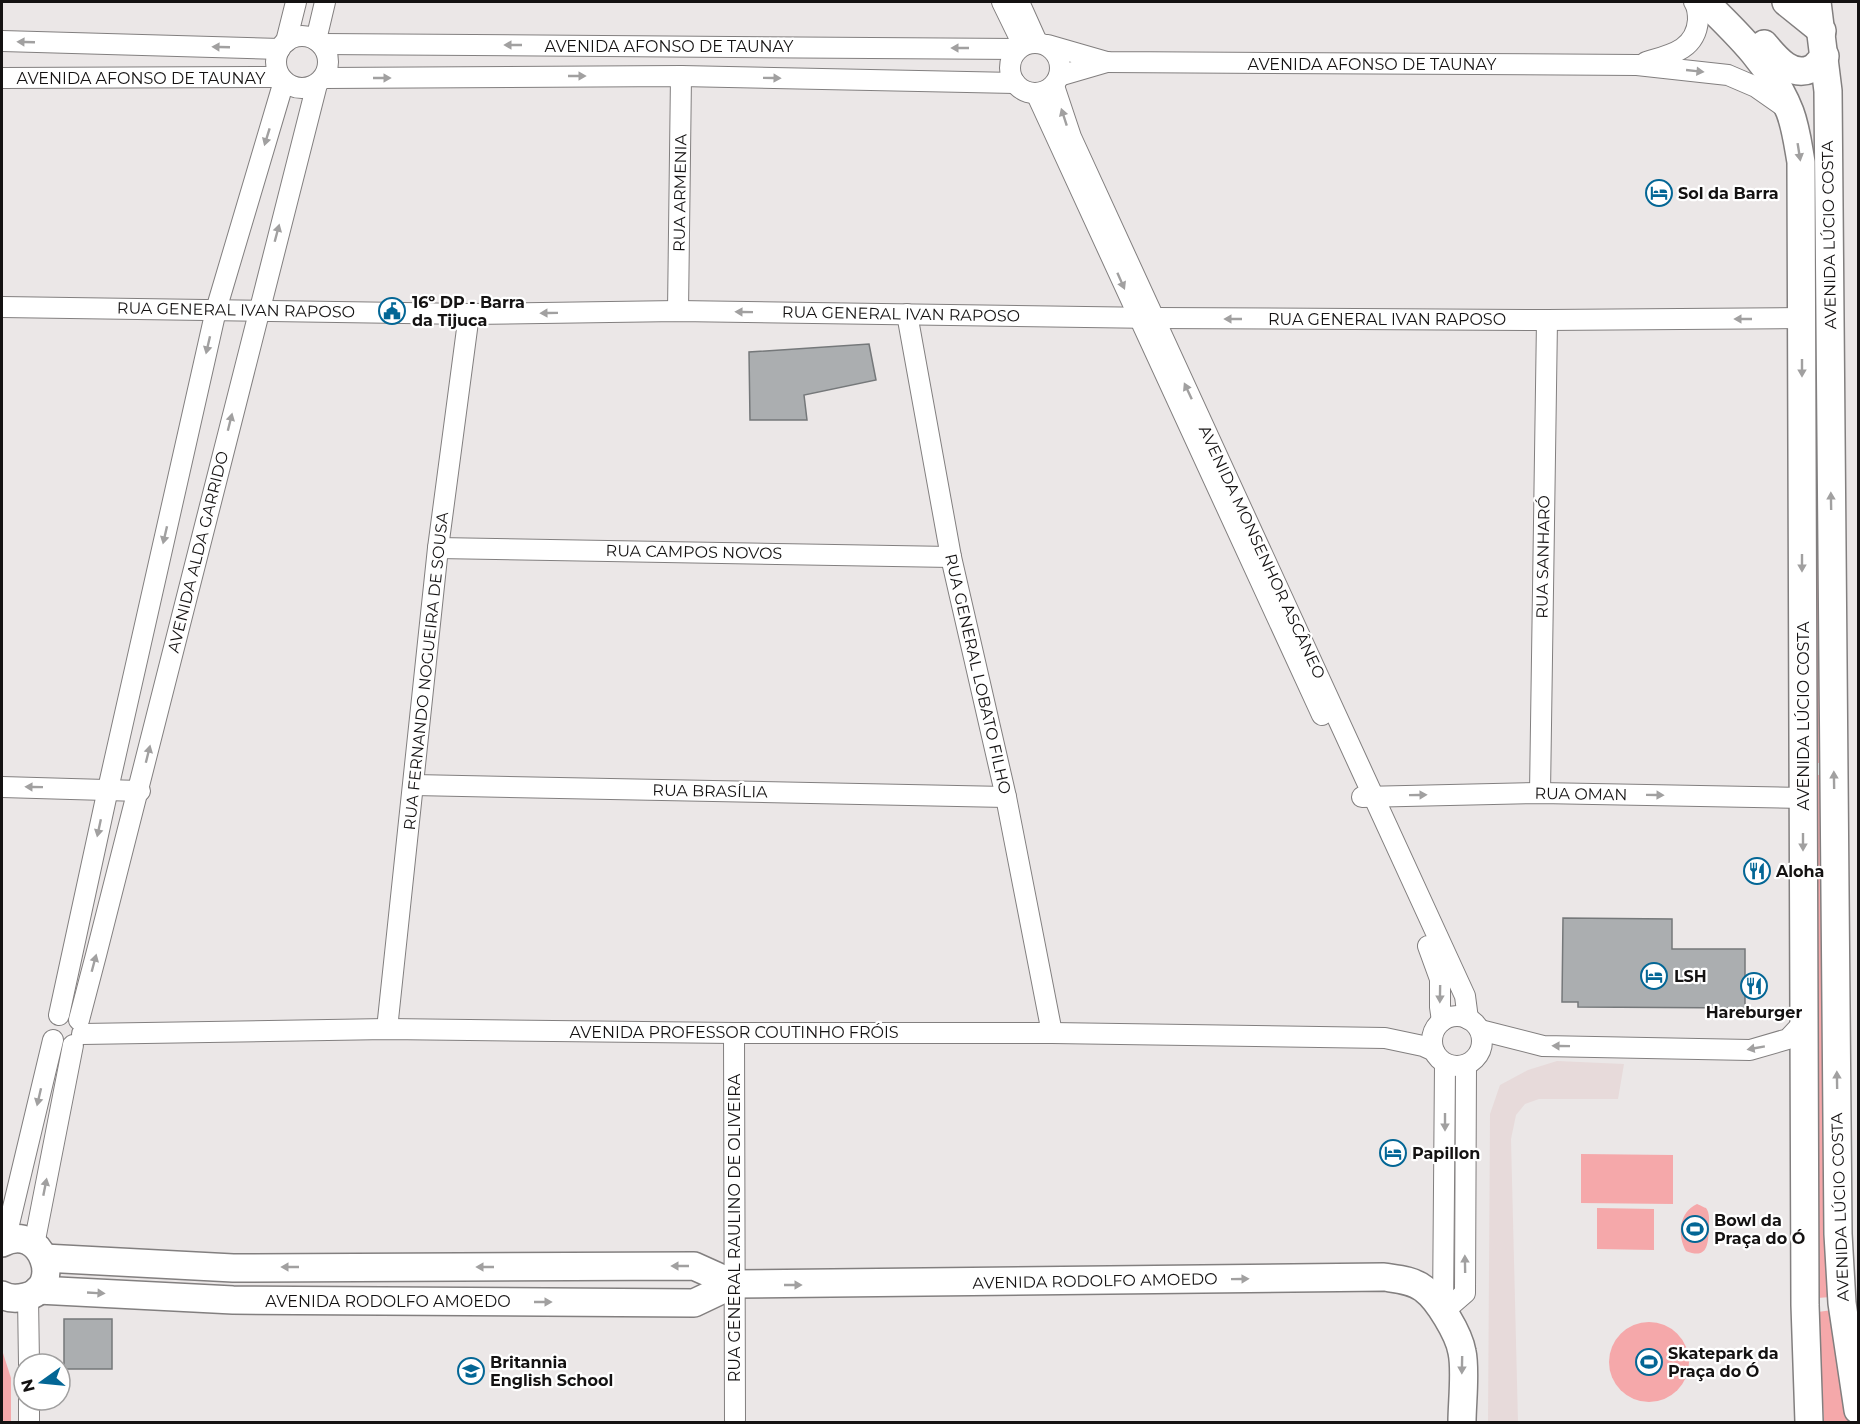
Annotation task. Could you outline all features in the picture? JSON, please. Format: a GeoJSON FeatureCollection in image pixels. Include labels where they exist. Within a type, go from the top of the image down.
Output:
{"type":"FeatureCollection","features":[{"type":"Feature","properties":{"kind":"main road","name":"AVENIDA LÚCIO COSTA"},"geometry":{"type":"LineString","coordinates":[[1705,2],[1733,29],[1770,74],[1790,111],[1801,162],[1805,1305],[1809,1422]]}},
{"type":"Feature","properties":{"kind":"main road"},"geometry":{"type":"LineString","coordinates":[[1733,29],[1757,36],[1788,68],[1798,71],[1811,69],[1823,44],[1786,2]]}},
{"type":"Feature","properties":{"kind":"main road","name":"AVENIDA LÚCIO COSTA"},"geometry":{"type":"LineString","coordinates":[[1817,2],[1828,103],[1838,1234],[1842,1303],[1858,1410]]}},
{"type":"Feature","properties":{"kind":"main road","name":"AVENIDA RODOLFO AMOEDO"},"geometry":{"type":"LineString","coordinates":[[3,1242],[15,1239],[25,1240],[39,1251],[233,1268],[694,1266],[734,1284]]}},
{"type":"Feature","properties":{"kind":"main road"},"geometry":{"type":"LineString","coordinates":[[15,1296],[44,1281],[46,1269],[39,1251]]}},
{"type":"Feature","properties":{"kind":"main road"},"geometry":{"type":"LineString","coordinates":[[233,1268],[233,1300]]}},
{"type":"Feature","properties":{"kind":"main road","name":"AVENIDA RODOLFO AMOEDO"},"geometry":{"type":"LineString","coordinates":[[15,1296],[694,1303],[734,1284],[1384,1277],[1406,1280],[1424,1289],[1456,1332],[1463,1353],[1462,1422]]}},
{"type":"Feature","properties":{"kind":"street"},"geometry":{"type":"LineString","coordinates":[[283,45],[296,37],[306,36],[318,42],[326,51],[328,60],[328,70],[320,81],[300,89],[282,79],[277,68],[276,58],[283,45],[296,2]]}},
{"type":"Feature","properties":{"kind":"street"},"geometry":{"type":"LineString","coordinates":[[318,42],[325,2]]}},
{"type":"Feature","properties":{"kind":"street"},"geometry":{"type":"LineString","coordinates":[[1002,2],[1032,45],[1060,59],[1050,85],[1028,92],[1015,83],[1010,65],[1012,56],[1032,45]]}},
{"type":"Feature","properties":{"kind":"street"},"geometry":{"type":"LineString","coordinates":[[1019,2],[1032,45]]}},
{"type":"Feature","properties":{"kind":"street","name":"AVENIDA AFONSO DE TAUNAY"},"geometry":{"type":"LineString","coordinates":[[1636,65],[1677,54],[1690,44],[1698,25],[1694,2]]}},
{"type":"Feature","properties":{"kind":"street","name":"AVENIDA AFONSO DE TAUNAY"},"geometry":{"type":"LineString","coordinates":[[2,41],[283,45]]}},
{"type":"Feature","properties":{"kind":"street","name":"AVENIDA AFONSO DE TAUNAY"},"geometry":{"type":"LineString","coordinates":[[318,42],[1032,45],[1107,62],[1636,65],[1728,75],[1756,87],[1790,111]]}},
{"type":"Feature","properties":{"kind":"street","name":"AVENIDA AFONSO DE TAUNAY"},"geometry":{"type":"LineString","coordinates":[[1050,85],[1107,62]]}},
{"type":"Feature","properties":{"kind":"street","name":"AVENIDA AFONSO DE TAUNAY"},"geometry":{"type":"LineString","coordinates":[[320,81],[681,76],[1015,83]]}},
{"type":"Feature","properties":{"kind":"street","name":"RUA ARMENIA"},"geometry":{"type":"LineString","coordinates":[[678,311],[681,76]]}},
{"type":"Feature","properties":{"kind":"street","name":"AVENIDA AFONSO DE TAUNAY"},"geometry":{"type":"LineString","coordinates":[[2,78],[282,79]]}},
{"type":"Feature","properties":{"kind":"street","name":"AVENIDA ALDA GARRIDO"},"geometry":{"type":"LineString","coordinates":[[59,1015],[216,310],[282,79]]}},
{"type":"Feature","properties":{"kind":"street","name":"AVENIDA ALDA GARRIDO"},"geometry":{"type":"LineString","coordinates":[[39,1251],[78,1033],[140,791],[257,311],[320,81]]}},
{"type":"Feature","properties":{"kind":"street","name":"AVENIDA MONSENHOR ASCÂNEO"},"geometry":{"type":"LineString","coordinates":[[1050,85],[1146,318],[1367,797],[1465,996],[1474,1024]]}},
{"type":"Feature","properties":{"kind":"street","name":"RUA GENERAL IVAN RAPOSO"},"geometry":{"type":"LineString","coordinates":[[2,307],[469,314],[678,311],[1146,318],[1547,320],[1802,318]]}},
{"type":"Feature","properties":{"kind":"street","name":"RUA FERNANDO NOGUEIRA DE SOUSA"},"geometry":{"type":"LineString","coordinates":[[387,1029],[438,548],[469,314]]}},
{"type":"Feature","properties":{"kind":"street","name":"RUA GENERAL LOBATO FILHO"},"geometry":{"type":"LineString","coordinates":[[907,314],[951,557],[1006,797],[1052,1033]]}},
{"type":"Feature","properties":{"kind":"street","name":"RUA SANHARÓ"},"geometry":{"type":"LineString","coordinates":[[1540,793],[1547,320]]}},
{"type":"Feature","properties":{"kind":"street","name":"RUA CAMPOS NOVOS"},"geometry":{"type":"LineString","coordinates":[[438,548],[951,557]]}},
{"type":"Feature","properties":{"kind":"street","name":"RUA BRASÍLIA"},"geometry":{"type":"LineString","coordinates":[[414,785],[1006,797]]}},
{"type":"Feature","properties":{"kind":"street"},"geometry":{"type":"LineString","coordinates":[[2,787],[140,791]]}},
{"type":"Feature","properties":{"kind":"street","name":"RUA OMAN"},"geometry":{"type":"LineString","coordinates":[[1367,797],[1540,793],[1803,798]]}},
{"type":"Feature","properties":{"kind":"street","name":"AVENIDA MONSENHOR ASCÂNEO"},"geometry":{"type":"LineString","coordinates":[[1367,797],[1436,963],[1440,979],[1440,1023]]}},
{"type":"Feature","properties":{"kind":"street"},"geometry":{"type":"LineString","coordinates":[[66,1013],[78,1033],[59,1045],[50,1034],[50,1026],[59,1015],[66,1013]]}},
{"type":"Feature","properties":{"kind":"street"},"geometry":{"type":"LineString","coordinates":[[1443,1312],[1439,1057],[1432,1037],[1440,1023],[1455,1016],[1543,1046],[1750,1050],[1788,1039],[1804,1021]]}},
{"type":"Feature","properties":{"kind":"street","name":"AVENIDA PROFESSOR COUTINHO FRÓIS"},"geometry":{"type":"LineString","coordinates":[[1385,1038],[1440,1023]]}},
{"type":"Feature","properties":{"kind":"street"},"geometry":{"type":"LineString","coordinates":[[1439,1057],[1452,1066],[1466,1065],[1474,1061],[1479,1054],[1482,1038],[1474,1024]]}},
{"type":"Feature","properties":{"kind":"street","name":"AVENIDA PROFESSOR COUTINHO FRÓIS"},"geometry":{"type":"LineString","coordinates":[[78,1033],[387,1029],[734,1033],[1052,1033],[1385,1038],[1423,1046],[1439,1057]]}},
{"type":"Feature","properties":{"kind":"street","name":"RUA GENERAL RAULINO DE OLIVEIRA"},"geometry":{"type":"LineString","coordinates":[[734,1033],[735,1422]]}},
{"type":"Feature","properties":{"kind":"street"},"geometry":{"type":"LineString","coordinates":[[3,1242],[53,1040]]}},
{"type":"Feature","properties":{"kind":"street"},"geometry":{"type":"LineString","coordinates":[[1443,1312],[1466,1293],[1466,1065]]}},
{"type":"Feature","properties":{"kind":"street"},"geometry":{"type":"LineString","coordinates":[[15,1296],[27,1352]]}},
{"type":"Feature","properties":{"kind":"shaded area"},"geometry":{"type":"Polygon","coordinates":[[[1812,311],[1819,312],[1823,763],[1814,763],[1812,311]]]}},
{"type":"Feature","properties":{"kind":"shaded area"},"geometry":{"type":"Polygon","coordinates":[[[1815,775],[1823,775],[1831,1297],[1817,1298],[1815,775]]]}},
{"type":"Feature","properties":{"kind":"shaded area"},"geometry":{"type":"Polygon","coordinates":[[[1557,1061],[1624,1064],[1618,1099],[1539,1099],[1525,1104],[1516,1115],[1511,1139],[1518,1422],[1488,1422],[1490,1114],[1500,1085],[1528,1070],[1557,1061]]]}},
{"type":"Feature","properties":{"kind":"shaded area"},"geometry":{"type":"Polygon","coordinates":[[[1581,1154],[1673,1155],[1673,1204],[1581,1203],[1581,1154]]]}},
{"type":"Feature","properties":{"kind":"shaded area","name":"Bowl da Praça do Ó"},"geometry":{"type":"Polygon","coordinates":[[[1697,1204],[1706,1208],[1708,1212],[1709,1233],[1703,1252],[1693,1253],[1686,1251],[1683,1245],[1681,1224],[1686,1212],[1697,1204]]]}},
{"type":"Feature","properties":{"kind":"shaded area"},"geometry":{"type":"Polygon","coordinates":[[[1597,1208],[1654,1209],[1654,1250],[1597,1249],[1597,1208]]]}},
{"type":"Feature","properties":{"kind":"shaded area"},"geometry":{"type":"Polygon","coordinates":[[[1832,1310],[1850,1422],[1824,1422],[1818,1312],[1832,1310]]]}},
{"type":"Feature","properties":{"kind":"shaded area","name":"Skatepark da Praça do Ó"},"geometry":{"type":"Polygon","coordinates":[[[1649,1322],[1664,1325],[1677,1334],[1686,1347],[1689,1362],[1686,1377],[1677,1390],[1664,1399],[1649,1402],[1634,1399],[1621,1390],[1612,1377],[1609,1362],[1612,1347],[1621,1334],[1634,1325],[1649,1322]]]}},
{"type":"Feature","properties":{"kind":"shaded area"},"geometry":{"type":"Polygon","coordinates":[[[2,1350],[11,1378],[11,1422],[2,1422],[2,1350]]]}},
{"type":"Feature","properties":{"kind":"building"},"geometry":{"type":"Polygon","coordinates":[[[869,344],[876,380],[804,395],[807,420],[750,420],[749,352],[869,344]]]}},
{"type":"Feature","properties":{"kind":"building","name":"LSH"},"geometry":{"type":"Polygon","coordinates":[[[1563,918],[1672,919],[1672,949],[1745,949],[1745,1008],[1578,1007],[1578,1002],[1562,1002],[1563,918]]]}},
{"type":"Feature","properties":{"kind":"building"},"geometry":{"type":"Polygon","coordinates":[[[64,1319],[112,1319],[112,1369],[72,1369],[72,1352],[64,1352],[64,1319]]]}},
{"type":"Feature","properties":{"kind":"place","name":"Sol da Barra"},"geometry":{"type":"Point","coordinates":[1659,193]}},
{"type":"Feature","properties":{"kind":"place","name":"16º DP - Barra da Tijuca"},"geometry":{"type":"Point","coordinates":[392,311]}},
{"type":"Feature","properties":{"kind":"place","name":"Aloha"},"geometry":{"type":"Point","coordinates":[1757,871]}},
{"type":"Feature","properties":{"kind":"place","name":"LSH"},"geometry":{"type":"Point","coordinates":[1654,976]}},
{"type":"Feature","properties":{"kind":"place","name":"Hareburger"},"geometry":{"type":"Point","coordinates":[1754,986]}},
{"type":"Feature","properties":{"kind":"place","name":"Papillon"},"geometry":{"type":"Point","coordinates":[1393,1153]}},
{"type":"Feature","properties":{"kind":"place","name":"Bowl da Praça do Ó"},"geometry":{"type":"Point","coordinates":[1695,1229]}},
{"type":"Feature","properties":{"kind":"place","name":"Skatepark da Praça do Ó"},"geometry":{"type":"Point","coordinates":[1649,1362]}},
{"type":"Feature","properties":{"kind":"place","name":"Britannia English School"},"geometry":{"type":"Point","coordinates":[471,1371]}}]}
